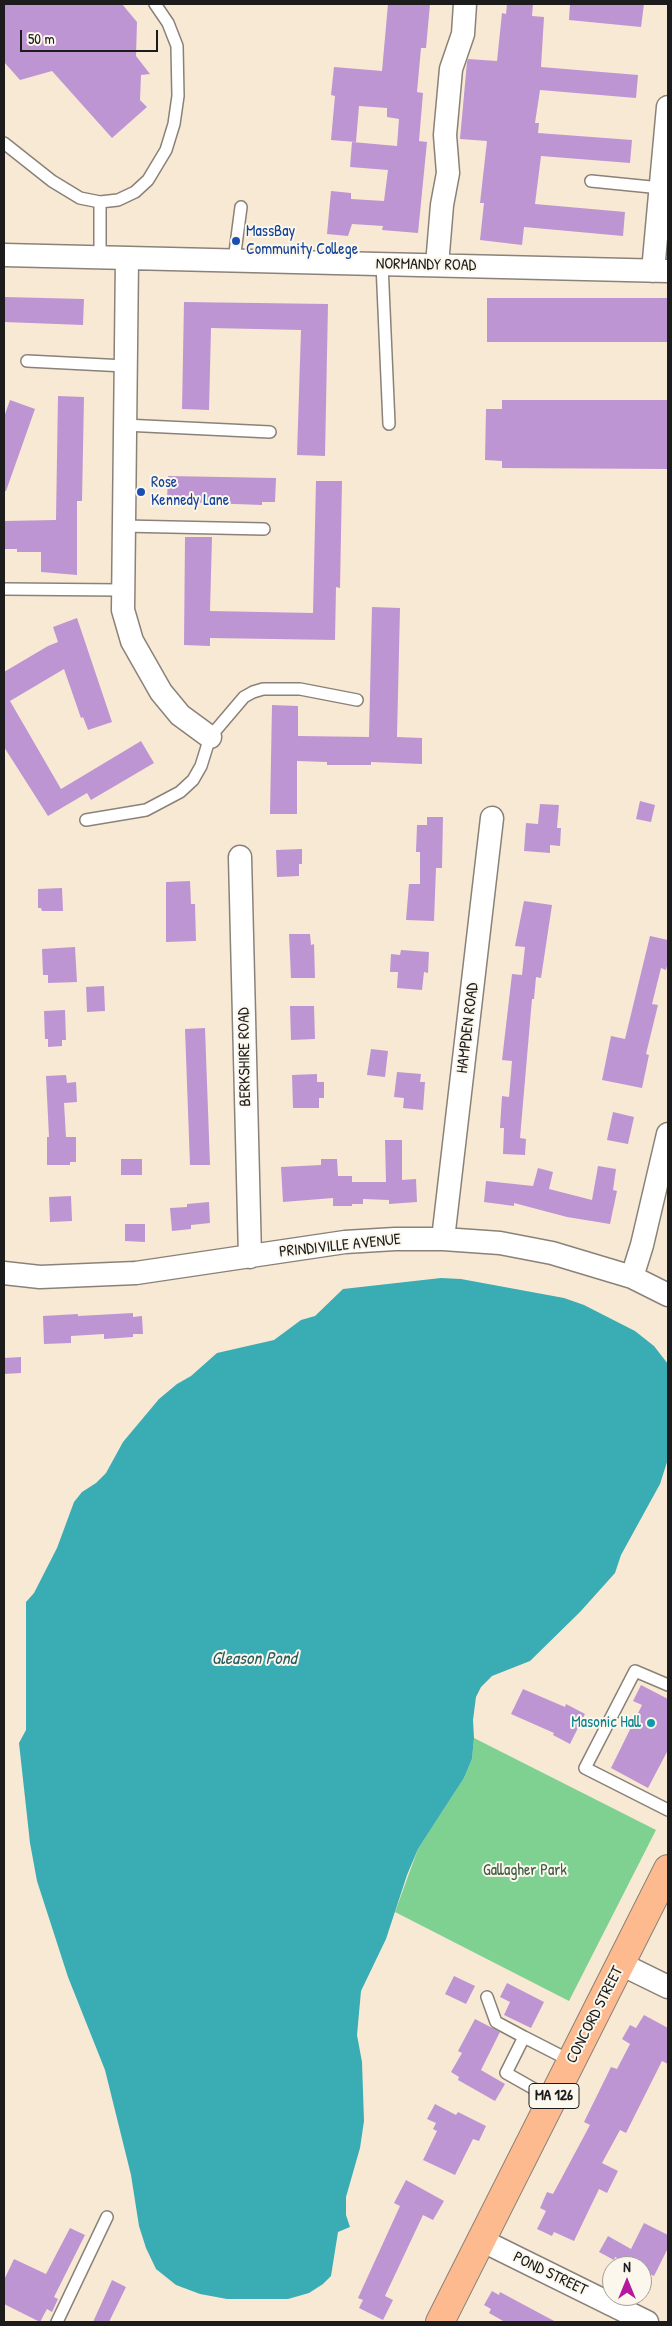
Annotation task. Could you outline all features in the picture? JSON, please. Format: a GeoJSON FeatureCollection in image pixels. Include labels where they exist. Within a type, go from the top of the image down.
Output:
{"type":"FeatureCollection","features":[{"type":"Feature","properties":{"kind":"main road","name":"CONCORD STREET"},"geometry":{"type":"LineString","coordinates":[[440,2322],[668,1869]]}},
{"type":"Feature","properties":{"kind":"street"},"geometry":{"type":"LineString","coordinates":[[437,265],[442,205],[448,174],[445,134],[451,69],[463,34],[465,4]]}},
{"type":"Feature","properties":{"kind":"street"},"geometry":{"type":"LineString","coordinates":[[661,271],[661,188],[666,162],[668,107]]}},
{"type":"Feature","properties":{"kind":"street","name":"NORMANDY ROAD"},"geometry":{"type":"LineString","coordinates":[[4,255],[661,271]]}},
{"type":"Feature","properties":{"kind":"street"},"geometry":{"type":"LineString","coordinates":[[127,258],[121,590],[127,626],[132,642],[143,663],[168,702],[187,721],[210,737]]}},
{"type":"Feature","properties":{"kind":"street","name":"HAMPDEN ROAD"},"geometry":{"type":"LineString","coordinates":[[443,1239],[492,818]]}},
{"type":"Feature","properties":{"kind":"street","name":"BERKSHIRE ROAD"},"geometry":{"type":"LineString","coordinates":[[240,857],[250,1257]]}},
{"type":"Feature","properties":{"kind":"street"},"geometry":{"type":"LineString","coordinates":[[632,1277],[642,1245],[668,1134]]}},
{"type":"Feature","properties":{"kind":"street","name":"PRINDIVILLE AVENUE"},"geometry":{"type":"LineString","coordinates":[[4,1273],[40,1277],[136,1273],[345,1242],[443,1239],[500,1243],[576,1259],[632,1277],[668,1295]]}},
{"type":"Feature","properties":{"kind":"street"},"geometry":{"type":"LineString","coordinates":[[621,1964],[668,1987]]}},
{"type":"Feature","properties":{"kind":"street","name":"POND STREET"},"geometry":{"type":"LineString","coordinates":[[481,2240],[647,2322]]}},
{"type":"Feature","properties":{"kind":"lane"},"geometry":{"type":"LineString","coordinates":[[4,143],[52,181],[80,198],[100,202],[118,200],[135,192],[148,180],[166,150],[174,124],[178,96],[177,46],[168,23],[155,4]]}},
{"type":"Feature","properties":{"kind":"lane"},"geometry":{"type":"LineString","coordinates":[[591,181],[661,188]]}},
{"type":"Feature","properties":{"kind":"lane"},"geometry":{"type":"LineString","coordinates":[[100,202],[100,257]]}},
{"type":"Feature","properties":{"kind":"lane"},"geometry":{"type":"LineString","coordinates":[[234,260],[241,207]]}},
{"type":"Feature","properties":{"kind":"lane"},"geometry":{"type":"LineString","coordinates":[[382,264],[388,424]]}},
{"type":"Feature","properties":{"kind":"lane"},"geometry":{"type":"LineString","coordinates":[[27,361],[126,366]]}},
{"type":"Feature","properties":{"kind":"lane"},"geometry":{"type":"LineString","coordinates":[[124,425],[270,432]]}},
{"type":"Feature","properties":{"kind":"lane"},"geometry":{"type":"LineString","coordinates":[[122,526],[264,529]]}},
{"type":"Feature","properties":{"kind":"lane"},"geometry":{"type":"LineString","coordinates":[[4,589],[121,590]]}},
{"type":"Feature","properties":{"kind":"lane"},"geometry":{"type":"LineString","coordinates":[[86,820],[146,810],[180,792],[193,780],[202,766],[210,737],[244,697],[253,692],[263,689],[300,689],[357,700]]}},
{"type":"Feature","properties":{"kind":"lane"},"geometry":{"type":"LineString","coordinates":[[668,1684],[635,1671],[585,1768],[668,1810]]}},
{"type":"Feature","properties":{"kind":"lane"},"geometry":{"type":"LineString","coordinates":[[487,1997],[496,2022],[571,2061]]}},
{"type":"Feature","properties":{"kind":"lane"},"geometry":{"type":"LineString","coordinates":[[524,2037],[506,2073],[552,2099]]}},
{"type":"Feature","properties":{"kind":"lane"},"geometry":{"type":"LineString","coordinates":[[57,2322],[107,2216]]}},
{"type":"Feature","properties":{"kind":"green space","name":"Gallagher Park"},"geometry":{"type":"Polygon","coordinates":[[[474,1738],[656,1830],[569,2001],[395,1912],[418,1849],[464,1778],[472,1759],[474,1738]]]}},
{"type":"Feature","properties":{"kind":"water","name":"Gleason Pond"},"geometry":{"type":"Polygon","coordinates":[[[441,1278],[461,1279],[564,1298],[584,1305],[635,1331],[654,1346],[668,1364],[668,1459],[660,1484],[621,1555],[615,1573],[580,1612],[530,1661],[492,1676],[481,1687],[476,1697],[473,1720],[472,1759],[464,1778],[418,1849],[407,1875],[386,1939],[361,1991],[357,2035],[362,2062],[364,2121],[360,2148],[346,2197],[346,2215],[350,2227],[338,2232],[331,2276],[309,2293],[288,2299],[227,2299],[200,2294],[176,2285],[156,2269],[146,2248],[139,2226],[131,2175],[105,2070],[68,1977],[37,1881],[30,1843],[19,1743],[26,1730],[26,1602],[34,1593],[57,1548],[74,1502],[82,1492],[96,1483],[106,1473],[123,1442],[159,1399],[177,1384],[191,1376],[217,1353],[274,1340],[301,1320],[315,1316],[343,1289],[441,1278]]]}},
{"type":"Feature","properties":{"kind":"building"},"geometry":{"type":"Polygon","coordinates":[[[4,4],[122,4],[137,22],[136,56],[150,74],[141,75],[140,100],[147,107],[112,138],[52,71],[20,80],[4,62],[4,4]]]}},
{"type":"Feature","properties":{"kind":"building"},"geometry":{"type":"Polygon","coordinates":[[[388,4],[430,4],[426,48],[421,48],[417,92],[423,93],[419,141],[427,142],[418,233],[382,230],[383,226],[352,224],[348,236],[327,234],[331,191],[351,193],[351,199],[384,201],[388,170],[350,167],[352,142],[397,146],[399,119],[387,117],[387,108],[359,106],[356,142],[331,140],[335,96],[331,95],[334,67],[382,71],[388,4]]]}},
{"type":"Feature","properties":{"kind":"building"},"geometry":{"type":"Polygon","coordinates":[[[507,4],[533,4],[532,16],[544,17],[541,67],[638,75],[636,98],[540,90],[535,123],[539,123],[538,133],[632,140],[630,163],[541,156],[535,204],[625,212],[623,236],[524,227],[522,245],[480,240],[484,203],[480,203],[487,141],[460,139],[467,62],[468,59],[497,61],[502,13],[506,14],[507,4]]]}},
{"type":"Feature","properties":{"kind":"building"},"geometry":{"type":"Polygon","coordinates":[[[570,4],[644,4],[641,27],[569,20],[570,4]]]}},
{"type":"Feature","properties":{"kind":"building"},"geometry":{"type":"Polygon","coordinates":[[[4,297],[84,299],[83,325],[4,322],[4,297]]]}},
{"type":"Feature","properties":{"kind":"building"},"geometry":{"type":"Polygon","coordinates":[[[487,298],[668,298],[668,342],[487,342],[487,298]]]}},
{"type":"Feature","properties":{"kind":"building"},"geometry":{"type":"Polygon","coordinates":[[[184,302],[328,304],[325,456],[297,455],[301,330],[211,328],[209,410],[182,409],[184,302]]]}},
{"type":"Feature","properties":{"kind":"building"},"geometry":{"type":"Polygon","coordinates":[[[58,396],[84,397],[82,501],[77,501],[77,575],[41,572],[41,552],[17,552],[17,549],[4,549],[4,521],[56,520],[58,396]]]}},
{"type":"Feature","properties":{"kind":"building"},"geometry":{"type":"Polygon","coordinates":[[[10,400],[35,409],[6,491],[4,491],[4,417],[10,400]]]}},
{"type":"Feature","properties":{"kind":"building"},"geometry":{"type":"Polygon","coordinates":[[[502,400],[668,400],[668,469],[502,468],[502,461],[485,460],[486,409],[502,409],[502,400]]]}},
{"type":"Feature","properties":{"kind":"building"},"geometry":{"type":"Polygon","coordinates":[[[168,476],[276,478],[275,502],[262,502],[262,505],[167,500],[168,476]]]}},
{"type":"Feature","properties":{"kind":"building"},"geometry":{"type":"Polygon","coordinates":[[[316,481],[342,481],[340,588],[336,587],[335,640],[210,638],[210,646],[184,645],[185,537],[212,537],[210,611],[313,613],[316,481]]]}},
{"type":"Feature","properties":{"kind":"building"},"geometry":{"type":"Polygon","coordinates":[[[372,607],[400,608],[397,737],[422,738],[422,764],[371,762],[371,765],[327,765],[327,762],[297,761],[297,814],[270,814],[272,705],[298,706],[298,736],[369,737],[372,607]]]}},
{"type":"Feature","properties":{"kind":"building"},"geometry":{"type":"Polygon","coordinates":[[[77,618],[112,722],[88,730],[83,717],[81,718],[64,669],[10,701],[61,789],[141,741],[154,763],[91,800],[87,793],[48,816],[4,747],[4,672],[58,642],[53,627],[77,618]]]}},
{"type":"Feature","properties":{"kind":"building"},"geometry":{"type":"Polygon","coordinates":[[[640,801],[655,805],[651,822],[636,819],[640,801]]]}},
{"type":"Feature","properties":{"kind":"building"},"geometry":{"type":"Polygon","coordinates":[[[540,804],[559,805],[557,828],[561,828],[560,846],[550,845],[550,853],[524,851],[526,823],[538,824],[540,804]]]}},
{"type":"Feature","properties":{"kind":"building"},"geometry":{"type":"Polygon","coordinates":[[[427,817],[443,817],[442,868],[436,868],[434,921],[406,920],[409,884],[420,884],[420,852],[416,852],[417,825],[427,825],[427,817]]]}},
{"type":"Feature","properties":{"kind":"building"},"geometry":{"type":"Polygon","coordinates":[[[302,849],[302,864],[299,864],[299,876],[277,877],[276,850],[302,849]]]}},
{"type":"Feature","properties":{"kind":"building"},"geometry":{"type":"Polygon","coordinates":[[[190,881],[191,904],[195,904],[196,941],[166,942],[166,882],[190,881]]]}},
{"type":"Feature","properties":{"kind":"building"},"geometry":{"type":"Polygon","coordinates":[[[62,888],[63,911],[42,911],[41,908],[38,908],[38,889],[62,888]]]}},
{"type":"Feature","properties":{"kind":"building"},"geometry":{"type":"Polygon","coordinates":[[[524,901],[552,905],[541,978],[536,977],[534,999],[532,999],[520,1138],[526,1139],[525,1155],[503,1154],[504,1128],[500,1128],[502,1096],[509,1097],[512,1061],[502,1060],[512,974],[522,975],[525,947],[515,946],[524,901]]]}},
{"type":"Feature","properties":{"kind":"building"},"geometry":{"type":"Polygon","coordinates":[[[289,934],[310,934],[311,945],[314,944],[315,978],[291,978],[289,934]]]}},
{"type":"Feature","properties":{"kind":"building"},"geometry":{"type":"Polygon","coordinates":[[[650,936],[668,940],[668,961],[666,970],[661,968],[652,1004],[658,1005],[646,1054],[649,1055],[642,1088],[602,1080],[611,1036],[625,1039],[650,936]]]}},
{"type":"Feature","properties":{"kind":"building"},"geometry":{"type":"Polygon","coordinates":[[[75,947],[77,982],[48,983],[48,975],[43,975],[42,949],[75,947]]]}},
{"type":"Feature","properties":{"kind":"building"},"geometry":{"type":"Polygon","coordinates":[[[401,950],[429,952],[428,973],[424,972],[422,990],[397,988],[398,972],[390,972],[391,954],[400,955],[401,950]]]}},
{"type":"Feature","properties":{"kind":"building"},"geometry":{"type":"Polygon","coordinates":[[[104,986],[105,1011],[87,1012],[86,987],[104,986]]]}},
{"type":"Feature","properties":{"kind":"building"},"geometry":{"type":"Polygon","coordinates":[[[290,1006],[314,1006],[315,1039],[291,1040],[290,1006]]]}},
{"type":"Feature","properties":{"kind":"building"},"geometry":{"type":"Polygon","coordinates":[[[65,1010],[66,1040],[62,1040],[62,1046],[48,1047],[48,1039],[45,1039],[44,1011],[65,1010]]]}},
{"type":"Feature","properties":{"kind":"building"},"geometry":{"type":"Polygon","coordinates":[[[205,1028],[210,1165],[190,1165],[185,1029],[205,1028]]]}},
{"type":"Feature","properties":{"kind":"building"},"geometry":{"type":"Polygon","coordinates":[[[371,1049],[388,1051],[385,1077],[367,1075],[371,1049]]]}},
{"type":"Feature","properties":{"kind":"building"},"geometry":{"type":"Polygon","coordinates":[[[397,1072],[421,1074],[420,1082],[425,1082],[423,1110],[403,1108],[404,1098],[394,1097],[397,1072]]]}},
{"type":"Feature","properties":{"kind":"building"},"geometry":{"type":"Polygon","coordinates":[[[317,1074],[317,1082],[324,1082],[324,1098],[319,1098],[319,1108],[293,1108],[292,1075],[317,1074]]]}},
{"type":"Feature","properties":{"kind":"building"},"geometry":{"type":"Polygon","coordinates":[[[66,1075],[67,1083],[76,1082],[77,1102],[64,1103],[66,1137],[76,1137],[76,1162],[70,1162],[70,1165],[47,1165],[47,1137],[49,1137],[46,1076],[66,1075]]]}},
{"type":"Feature","properties":{"kind":"building"},"geometry":{"type":"Polygon","coordinates":[[[613,1112],[634,1117],[628,1144],[607,1140],[613,1112]]]}},
{"type":"Feature","properties":{"kind":"building"},"geometry":{"type":"Polygon","coordinates":[[[385,1140],[402,1140],[402,1180],[416,1179],[417,1202],[389,1204],[389,1200],[363,1199],[363,1204],[333,1206],[333,1198],[283,1202],[281,1167],[321,1165],[321,1159],[337,1159],[338,1176],[352,1176],[352,1182],[386,1182],[385,1140]]]}},
{"type":"Feature","properties":{"kind":"building"},"geometry":{"type":"Polygon","coordinates":[[[121,1159],[142,1159],[142,1175],[121,1175],[121,1159]]]}},
{"type":"Feature","properties":{"kind":"building"},"geometry":{"type":"Polygon","coordinates":[[[598,1166],[616,1169],[613,1190],[617,1191],[610,1224],[567,1217],[514,1203],[514,1206],[484,1202],[486,1181],[533,1186],[538,1168],[553,1172],[549,1189],[592,1200],[598,1166]]]}},
{"type":"Feature","properties":{"kind":"building"},"geometry":{"type":"Polygon","coordinates":[[[71,1196],[72,1221],[50,1222],[49,1197],[71,1196]]]}},
{"type":"Feature","properties":{"kind":"building"},"geometry":{"type":"Polygon","coordinates":[[[209,1202],[210,1223],[191,1225],[191,1229],[172,1231],[170,1208],[187,1207],[187,1204],[209,1202]]]}},
{"type":"Feature","properties":{"kind":"building"},"geometry":{"type":"Polygon","coordinates":[[[125,1224],[145,1224],[145,1242],[125,1241],[125,1224]]]}},
{"type":"Feature","properties":{"kind":"building"},"geometry":{"type":"Polygon","coordinates":[[[133,1313],[133,1317],[142,1316],[143,1334],[133,1334],[133,1337],[104,1339],[104,1334],[71,1336],[71,1343],[44,1344],[43,1316],[133,1313]]]}},
{"type":"Feature","properties":{"kind":"building"},"geometry":{"type":"Polygon","coordinates":[[[21,1357],[21,1373],[4,1374],[4,1358],[21,1357]]]}},
{"type":"Feature","properties":{"kind":"building","name":"Masonic Hall"},"geometry":{"type":"Polygon","coordinates":[[[641,1685],[668,1699],[668,1750],[648,1788],[611,1768],[642,1705],[633,1701],[641,1685]]]}},
{"type":"Feature","properties":{"kind":"building"},"geometry":{"type":"Polygon","coordinates":[[[523,1689],[565,1707],[566,1704],[585,1714],[570,1744],[553,1735],[554,1733],[511,1714],[523,1689]]]}},
{"type":"Feature","properties":{"kind":"building"},"geometry":{"type":"Polygon","coordinates":[[[454,1976],[475,1986],[466,2004],[445,1994],[454,1976]]]}},
{"type":"Feature","properties":{"kind":"building"},"geometry":{"type":"Polygon","coordinates":[[[507,1983],[544,2002],[531,2028],[504,2015],[510,2002],[500,1997],[507,1983]]]}},
{"type":"Feature","properties":{"kind":"building"},"geometry":{"type":"Polygon","coordinates":[[[644,2015],[668,2028],[668,2064],[662,2061],[626,2133],[620,2130],[602,2163],[618,2171],[607,2193],[599,2189],[574,2241],[554,2232],[552,2236],[537,2229],[546,2211],[540,2208],[547,2192],[553,2194],[590,2125],[584,2122],[611,2067],[617,2069],[630,2044],[622,2039],[630,2025],[636,2028],[644,2015]]]}},
{"type":"Feature","properties":{"kind":"building"},"geometry":{"type":"Polygon","coordinates":[[[475,2019],[500,2032],[481,2070],[505,2084],[495,2101],[458,2080],[459,2077],[451,2072],[462,2053],[458,2051],[475,2019]]]}},
{"type":"Feature","properties":{"kind":"building"},"geometry":{"type":"Polygon","coordinates":[[[435,2104],[456,2115],[458,2112],[486,2126],[479,2141],[473,2139],[455,2175],[423,2160],[437,2131],[433,2129],[436,2123],[427,2119],[435,2104]]]}},
{"type":"Feature","properties":{"kind":"building"},"geometry":{"type":"Polygon","coordinates":[[[406,2180],[444,2201],[433,2220],[423,2215],[385,2296],[393,2300],[383,2320],[359,2308],[363,2300],[358,2298],[400,2206],[394,2203],[406,2180]]]}},
{"type":"Feature","properties":{"kind":"building"},"geometry":{"type":"Polygon","coordinates":[[[644,2223],[668,2235],[668,2248],[654,2276],[652,2275],[652,2256],[606,2256],[599,2252],[608,2236],[631,2249],[644,2223]]]}},
{"type":"Feature","properties":{"kind":"building"},"geometry":{"type":"Polygon","coordinates":[[[70,2228],[85,2235],[54,2297],[58,2299],[52,2312],[47,2309],[40,2322],[4,2304],[4,2280],[14,2259],[46,2274],[70,2228]]]}},
{"type":"Feature","properties":{"kind":"building"},"geometry":{"type":"Polygon","coordinates":[[[112,2280],[126,2287],[109,2322],[93,2322],[112,2280]]]}},
{"type":"Feature","properties":{"kind":"building"},"geometry":{"type":"Polygon","coordinates":[[[492,2291],[499,2295],[500,2292],[556,2322],[505,2322],[489,2313],[491,2309],[484,2305],[492,2291]]]}},
{"type":"Feature","properties":{"kind":"place","name":"MassBay Community College"},"geometry":{"type":"Point","coordinates":[236,241]}},
{"type":"Feature","properties":{"kind":"place","name":"Rose Kennedy Lane"},"geometry":{"type":"Point","coordinates":[141,492]}},
{"type":"Feature","properties":{"kind":"place","name":"Masonic Hall"},"geometry":{"type":"Point","coordinates":[651,1723]}}]}
